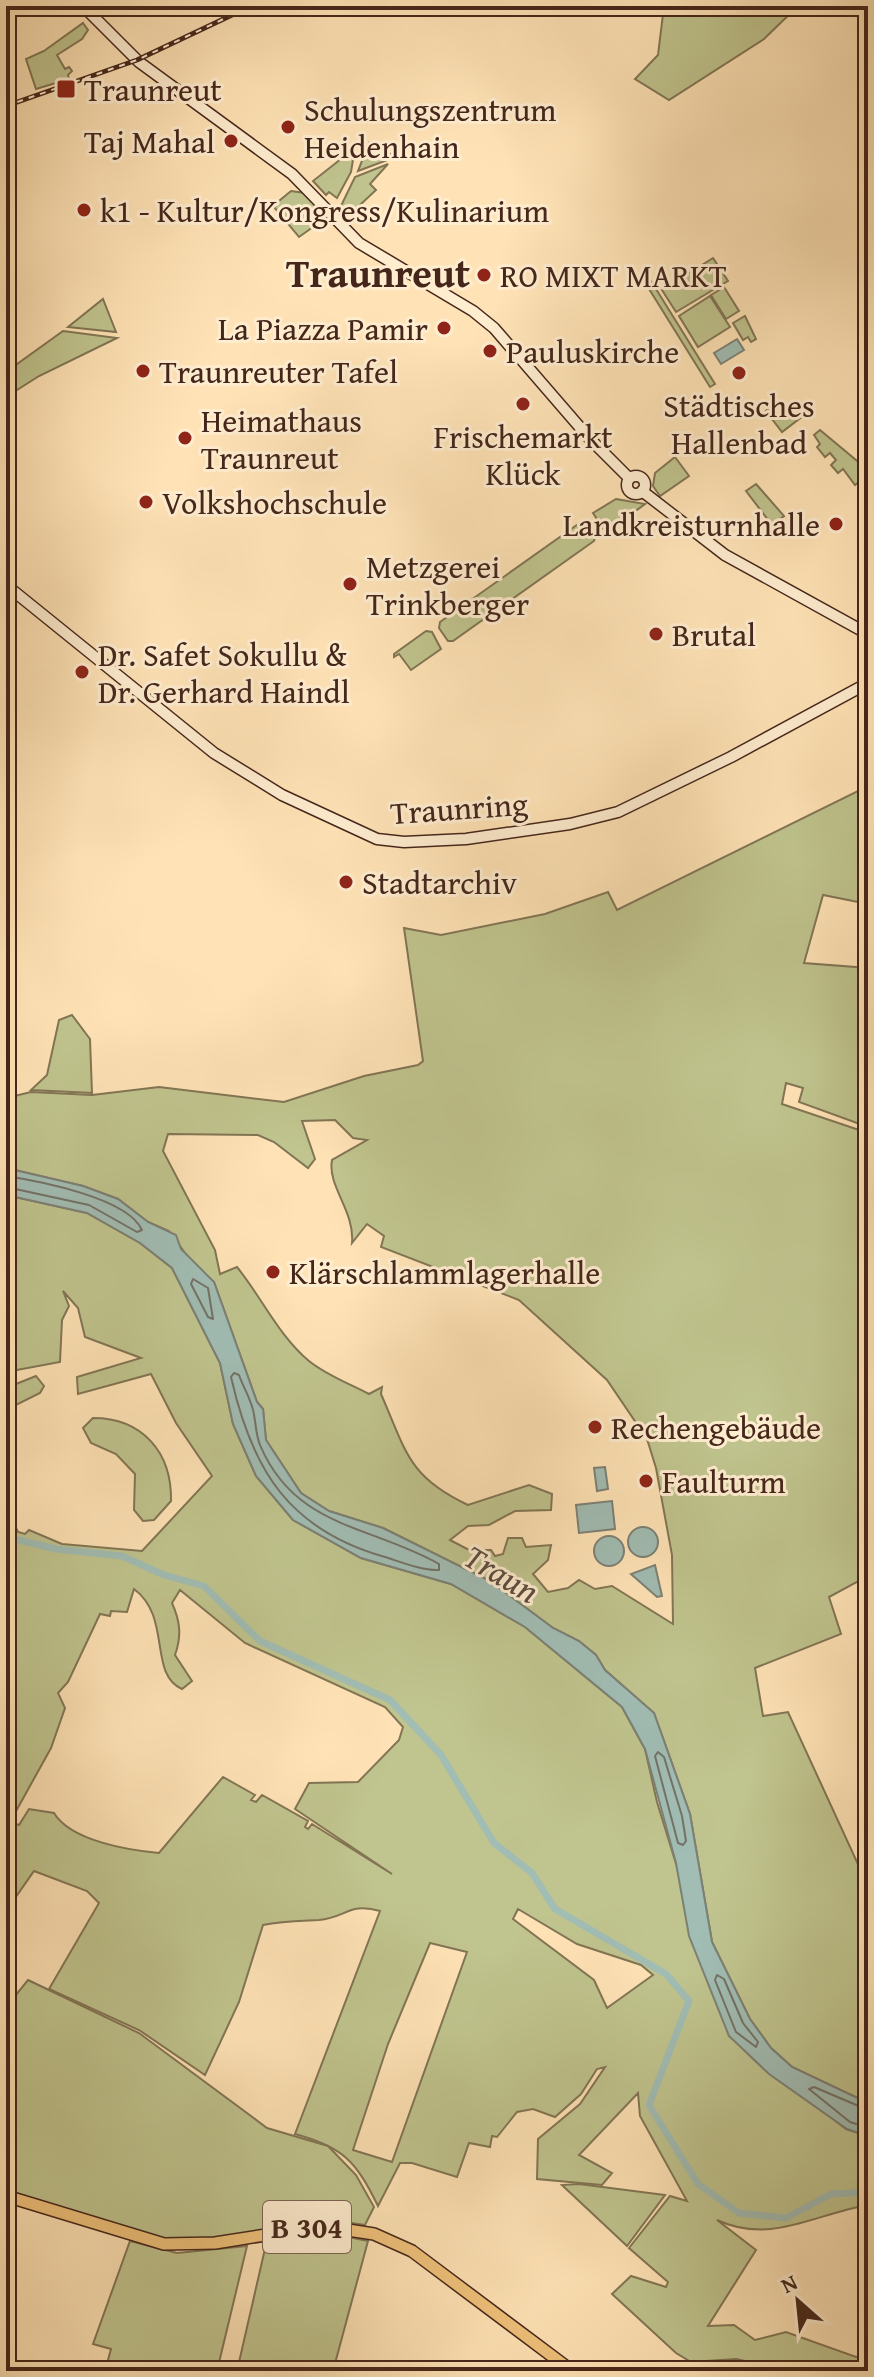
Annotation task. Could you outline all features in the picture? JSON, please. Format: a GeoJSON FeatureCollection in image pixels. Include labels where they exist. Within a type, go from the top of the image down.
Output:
{"type":"FeatureCollection","features":[{"type":"Feature","properties":{"kind":"main road"},"geometry":{"type":"LineString","coordinates":[[83,6],[137,60],[292,174],[333,218],[371,252],[473,311],[501,335],[585,433],[629,478],[642,478],[645,486],[642,491],[725,555],[868,634]]}},
{"type":"Feature","properties":{"kind":"main road","name":"Traunring"},"geometry":{"type":"LineString","coordinates":[[6,585],[214,753],[282,795],[377,839],[466,839],[570,824],[618,812],[731,757],[868,683]]}},
{"type":"Feature","properties":{"kind":"main road","name":"B 304"},"geometry":{"type":"LineString","coordinates":[[6,2196],[164,2244],[215,2243],[322,2226],[374,2234],[412,2251],[572,2371]]}},
{"type":"Feature","properties":{"kind":"main road"},"geometry":{"type":"LineString","coordinates":[[691,2371],[739,2371]]}},
{"type":"Feature","properties":{"kind":"green space"},"geometry":{"type":"Polygon","coordinates":[[[664,6],[798,6],[764,39],[669,100],[635,79],[658,55],[664,6]]]}},
{"type":"Feature","properties":{"kind":"green space"},"geometry":{"type":"Polygon","coordinates":[[[83,23],[88,30],[82,39],[57,55],[65,69],[69,67],[72,71],[69,79],[36,89],[26,59],[44,51],[83,23]]]}},
{"type":"Feature","properties":{"kind":"green space"},"geometry":{"type":"Polygon","coordinates":[[[369,143],[391,154],[390,159],[358,171],[369,143]]]}},
{"type":"Feature","properties":{"kind":"green space"},"geometry":{"type":"Polygon","coordinates":[[[351,151],[354,154],[351,172],[337,198],[329,192],[326,195],[313,181],[351,151]]]}},
{"type":"Feature","properties":{"kind":"green space"},"geometry":{"type":"Polygon","coordinates":[[[388,164],[370,184],[376,190],[345,219],[338,212],[355,177],[388,164]]]}},
{"type":"Feature","properties":{"kind":"green space"},"geometry":{"type":"Polygon","coordinates":[[[291,191],[305,193],[327,217],[299,237],[273,206],[291,191]]]}},
{"type":"Feature","properties":{"kind":"green space"},"geometry":{"type":"Polygon","coordinates":[[[713,258],[728,281],[676,312],[662,290],[713,258]]]}},
{"type":"Feature","properties":{"kind":"green space"},"geometry":{"type":"Polygon","coordinates":[[[651,281],[715,384],[710,387],[646,284],[651,281]]]}},
{"type":"Feature","properties":{"kind":"green space"},"geometry":{"type":"Polygon","coordinates":[[[724,287],[739,311],[726,319],[711,295],[724,287]]]}},
{"type":"Feature","properties":{"kind":"green space"},"geometry":{"type":"Polygon","coordinates":[[[710,296],[730,327],[698,347],[679,316],[710,296]]]}},
{"type":"Feature","properties":{"kind":"green space"},"geometry":{"type":"Polygon","coordinates":[[[103,299],[116,332],[68,327],[103,299]]]}},
{"type":"Feature","properties":{"kind":"green space"},"geometry":{"type":"Polygon","coordinates":[[[745,316],[756,339],[751,342],[748,337],[743,340],[733,323],[745,316]]]}},
{"type":"Feature","properties":{"kind":"green space"},"geometry":{"type":"Polygon","coordinates":[[[63,331],[117,338],[39,376],[6,397],[6,372],[63,331]]]}},
{"type":"Feature","properties":{"kind":"green space"},"geometry":{"type":"Polygon","coordinates":[[[792,403],[803,416],[782,432],[766,411],[769,408],[779,419],[792,403]]]}},
{"type":"Feature","properties":{"kind":"green space"},"geometry":{"type":"Polygon","coordinates":[[[820,430],[868,470],[868,487],[861,480],[855,485],[843,469],[838,473],[831,465],[836,460],[830,453],[825,457],[817,447],[820,444],[814,435],[820,430]]]}},
{"type":"Feature","properties":{"kind":"green space"},"geometry":{"type":"Polygon","coordinates":[[[675,457],[689,476],[660,496],[653,486],[655,473],[675,457]]]}},
{"type":"Feature","properties":{"kind":"green space"},"geometry":{"type":"Polygon","coordinates":[[[756,484],[784,516],[772,525],[746,491],[756,484]]]}},
{"type":"Feature","properties":{"kind":"green space"},"geometry":{"type":"Polygon","coordinates":[[[616,499],[645,504],[606,533],[593,513],[616,499]]]}},
{"type":"Feature","properties":{"kind":"green space"},"geometry":{"type":"Polygon","coordinates":[[[581,522],[595,537],[594,541],[453,641],[448,641],[439,628],[440,622],[581,522]]]}},
{"type":"Feature","properties":{"kind":"green space"},"geometry":{"type":"Polygon","coordinates":[[[426,631],[432,632],[441,649],[411,670],[399,654],[394,657],[394,654],[426,631]]]}},
{"type":"Feature","properties":{"kind":"green space"},"geometry":{"type":"Polygon","coordinates":[[[868,786],[868,904],[823,895],[804,963],[868,968],[868,1127],[799,1102],[803,1088],[786,1083],[782,1104],[868,1133],[868,1576],[829,1597],[841,1634],[755,1668],[763,1716],[788,1712],[868,1886],[868,2103],[792,2067],[771,2048],[750,2019],[712,1942],[690,1814],[654,1713],[605,1670],[596,1655],[579,1641],[553,1628],[490,1581],[383,1528],[329,1511],[301,1493],[266,1440],[263,1409],[257,1402],[214,1282],[193,1264],[169,1231],[148,1222],[118,1199],[83,1186],[6,1168],[6,1098],[31,1092],[92,1095],[159,1087],[284,1102],[364,1076],[418,1065],[423,1061],[404,928],[441,935],[545,914],[608,892],[617,910],[868,786]],[[335,1120],[302,1121],[315,1159],[308,1168],[274,1142],[258,1135],[168,1134],[163,1151],[215,1250],[220,1274],[237,1267],[289,1340],[316,1366],[369,1394],[382,1387],[381,1394],[404,1447],[421,1473],[433,1484],[468,1505],[529,1485],[552,1494],[551,1510],[515,1511],[489,1525],[468,1526],[450,1540],[469,1550],[491,1550],[495,1556],[503,1554],[508,1538],[522,1538],[526,1547],[551,1545],[548,1560],[533,1574],[548,1592],[568,1588],[579,1580],[595,1589],[612,1586],[673,1624],[672,1555],[656,1468],[647,1439],[607,1380],[519,1300],[381,1247],[384,1236],[367,1224],[352,1243],[349,1220],[333,1179],[332,1160],[367,1140],[353,1138],[335,1120]]]}},
{"type":"Feature","properties":{"kind":"green space"},"geometry":{"type":"Polygon","coordinates":[[[72,1015],[90,1039],[92,1093],[31,1090],[47,1075],[59,1020],[72,1015]]]}},
{"type":"Feature","properties":{"kind":"green space"},"geometry":{"type":"Polygon","coordinates":[[[6,1195],[87,1213],[140,1243],[172,1268],[220,1363],[233,1424],[256,1476],[293,1520],[361,1558],[451,1584],[525,1627],[622,1707],[645,1749],[657,1802],[729,2036],[846,2129],[868,2136],[868,2205],[774,2229],[737,2227],[717,2220],[756,2250],[708,2326],[734,2325],[755,2340],[786,2332],[856,2357],[868,2353],[868,2371],[791,2371],[736,2359],[691,2362],[676,2353],[612,2294],[631,2276],[666,2287],[668,2282],[629,2248],[670,2196],[687,2201],[640,2116],[638,2093],[579,2155],[612,2173],[602,2185],[537,2179],[538,2139],[580,2104],[605,2067],[597,2069],[581,2094],[555,2117],[533,2109],[517,2112],[497,2137],[492,2136],[490,2147],[469,2143],[457,2177],[412,2163],[400,2163],[378,2206],[355,2167],[346,2158],[325,2144],[295,2134],[380,1911],[361,1908],[328,1919],[263,1925],[239,2002],[205,2075],[139,2030],[49,1989],[99,1903],[87,1891],[34,1871],[6,1911],[6,1521],[13,1522],[18,1532],[25,1534],[29,1530],[62,1544],[142,1551],[212,1476],[176,1423],[151,1374],[78,1394],[77,1377],[141,1358],[85,1337],[78,1308],[63,1291],[69,1306],[62,1320],[60,1362],[6,1372],[6,1195]],[[134,1589],[127,1612],[111,1611],[110,1616],[100,1614],[68,1682],[58,1693],[65,1708],[51,1748],[10,1822],[19,1825],[29,1809],[54,1813],[73,1831],[87,1837],[159,1853],[223,1777],[255,1795],[251,1800],[256,1802],[262,1795],[308,1821],[305,1827],[308,1829],[312,1824],[392,1874],[295,1809],[309,1783],[358,1782],[399,1740],[403,1727],[385,1707],[245,1643],[180,1590],[172,1603],[179,1628],[175,1655],[192,1681],[182,1689],[172,1682],[166,1671],[153,1614],[134,1589]],[[518,1909],[513,1919],[594,1980],[607,2008],[653,1975],[641,1965],[577,1944],[518,1909]],[[430,1943],[388,2044],[353,2150],[392,2162],[467,1952],[430,1943]]]}},
{"type":"Feature","properties":{"kind":"green space"},"geometry":{"type":"Polygon","coordinates":[[[36,1376],[44,1386],[40,1393],[6,1410],[6,1388],[36,1376]]]}},
{"type":"Feature","properties":{"kind":"green space"},"geometry":{"type":"Polygon","coordinates":[[[93,1418],[126,1424],[151,1441],[160,1453],[170,1483],[171,1501],[154,1520],[143,1521],[134,1510],[135,1474],[116,1454],[91,1443],[83,1428],[93,1418]]]}},
{"type":"Feature","properties":{"kind":"green space"},"geometry":{"type":"Polygon","coordinates":[[[28,1980],[139,2033],[267,2128],[328,2146],[356,2175],[374,2207],[365,2225],[304,2223],[214,2239],[162,2238],[109,2226],[6,2192],[6,2007],[28,1980]]]}},
{"type":"Feature","properties":{"kind":"green space"},"geometry":{"type":"Polygon","coordinates":[[[579,2184],[665,2195],[627,2246],[562,2185],[579,2184]]]}},
{"type":"Feature","properties":{"kind":"green space"},"geometry":{"type":"Polygon","coordinates":[[[329,2233],[368,2241],[333,2371],[237,2371],[267,2240],[329,2233]]]}},
{"type":"Feature","properties":{"kind":"green space"},"geometry":{"type":"Polygon","coordinates":[[[130,2241],[177,2253],[247,2246],[217,2371],[105,2371],[111,2349],[93,2344],[130,2241]]]}},
{"type":"Feature","properties":{"kind":"water"},"geometry":{"type":"Polygon","coordinates":[[[737,339],[744,350],[721,364],[714,353],[737,339]]]}},
{"type":"Feature","properties":{"kind":"water"},"geometry":{"type":"Polygon","coordinates":[[[6,1168],[83,1186],[118,1199],[148,1222],[176,1235],[181,1249],[214,1282],[257,1402],[263,1409],[266,1440],[301,1493],[329,1511],[383,1528],[490,1581],[553,1628],[579,1641],[596,1655],[605,1670],[654,1713],[690,1814],[712,1942],[750,2019],[771,2048],[792,2067],[868,2103],[868,2136],[847,2129],[769,2074],[729,2036],[689,1936],[676,1863],[645,1749],[622,1707],[525,1627],[451,1584],[361,1558],[293,1520],[256,1476],[233,1424],[220,1363],[172,1268],[140,1243],[87,1213],[6,1195],[6,1168]]]}},
{"type":"Feature","properties":{"kind":"water"},"geometry":{"type":"Polygon","coordinates":[[[605,1467],[608,1489],[597,1491],[594,1468],[605,1467]]]}},
{"type":"Feature","properties":{"kind":"water"},"geometry":{"type":"Polygon","coordinates":[[[612,1501],[615,1529],[579,1533],[576,1505],[612,1501]]]}},
{"type":"Feature","properties":{"kind":"water"},"geometry":{"type":"Polygon","coordinates":[[[643,1527],[653,1532],[658,1542],[653,1552],[643,1557],[633,1552],[628,1542],[633,1532],[643,1527]]]}},
{"type":"Feature","properties":{"kind":"water"},"geometry":{"type":"Polygon","coordinates":[[[609,1536],[615,1537],[623,1545],[623,1557],[615,1565],[609,1566],[603,1565],[595,1557],[594,1551],[595,1545],[603,1537],[609,1536]]]}},
{"type":"Feature","properties":{"kind":"water"},"geometry":{"type":"Polygon","coordinates":[[[655,1565],[662,1596],[657,1597],[631,1574],[655,1565]]]}},
{"type":"Feature","properties":{"kind":"waterway"},"geometry":{"type":"LineString","coordinates":[[6,1537],[56,1549],[122,1556],[164,1575],[204,1586],[260,1641],[390,1700],[441,1755],[494,1843],[532,1873],[555,1909],[666,1974],[689,2001],[649,2105],[698,2184],[739,2213],[786,2218],[831,2194],[868,2192]]}},
{"type":"Feature","properties":{"kind":"railway"},"geometry":{"type":"LineString","coordinates":[[6,106],[137,60],[251,6]]}},
{"type":"Feature","properties":{"kind":"place","name":"Traunreut"},"geometry":{"type":"Point","coordinates":[66,89]}},
{"type":"Feature","properties":{"kind":"place","name":"Schulungszentrum Heidenhain"},"geometry":{"type":"Point","coordinates":[288,127]}},
{"type":"Feature","properties":{"kind":"place","name":"Taj Mahal"},"geometry":{"type":"Point","coordinates":[231,141]}},
{"type":"Feature","properties":{"kind":"place","name":"k1 - Kultur/Kongress/Kulinarium"},"geometry":{"type":"Point","coordinates":[84,210]}},
{"type":"Feature","properties":{"kind":"place","name":"RO MIXT MARKT"},"geometry":{"type":"Point","coordinates":[484,275]}},
{"type":"Feature","properties":{"kind":"place","name":"La Piazza Pamir"},"geometry":{"type":"Point","coordinates":[444,328]}},
{"type":"Feature","properties":{"kind":"place","name":"Pauluskirche"},"geometry":{"type":"Point","coordinates":[490,351]}},
{"type":"Feature","properties":{"kind":"place","name":"Traunreuter Tafel"},"geometry":{"type":"Point","coordinates":[143,371]}},
{"type":"Feature","properties":{"kind":"place","name":"Städtisches Hallenbad"},"geometry":{"type":"Point","coordinates":[739,373]}},
{"type":"Feature","properties":{"kind":"place","name":"Frischemarkt Klück"},"geometry":{"type":"Point","coordinates":[523,404]}},
{"type":"Feature","properties":{"kind":"place","name":"Heimathaus Traunreut"},"geometry":{"type":"Point","coordinates":[185,438]}},
{"type":"Feature","properties":{"kind":"place","name":"Volkshochschule"},"geometry":{"type":"Point","coordinates":[146,502]}},
{"type":"Feature","properties":{"kind":"place","name":"Landkreisturnhalle"},"geometry":{"type":"Point","coordinates":[836,524]}},
{"type":"Feature","properties":{"kind":"place","name":"Metzgerei Trinkberger"},"geometry":{"type":"Point","coordinates":[350,584]}},
{"type":"Feature","properties":{"kind":"place","name":"Brutal"},"geometry":{"type":"Point","coordinates":[656,634]}},
{"type":"Feature","properties":{"kind":"place","name":"Dr. Safet Sokullu & Dr. Gerhard Haindl"},"geometry":{"type":"Point","coordinates":[82,672]}},
{"type":"Feature","properties":{"kind":"place","name":"Stadtarchiv"},"geometry":{"type":"Point","coordinates":[346,882]}},
{"type":"Feature","properties":{"kind":"place","name":"Klärschlammlagerhalle"},"geometry":{"type":"Point","coordinates":[273,1272]}},
{"type":"Feature","properties":{"kind":"place","name":"Rechengebäude"},"geometry":{"type":"Point","coordinates":[595,1427]}},
{"type":"Feature","properties":{"kind":"place","name":"Faulturm"},"geometry":{"type":"Point","coordinates":[646,1481]}},
{"type":"Feature","properties":{"kind":"district","name":"Traunreut"},"geometry":{"type":"Point","coordinates":[378,272]}},
{"type":"Feature","properties":{"kind":"water label","name":"Traun"},"geometry":{"type":"Point","coordinates":[502,1573]}}]}
